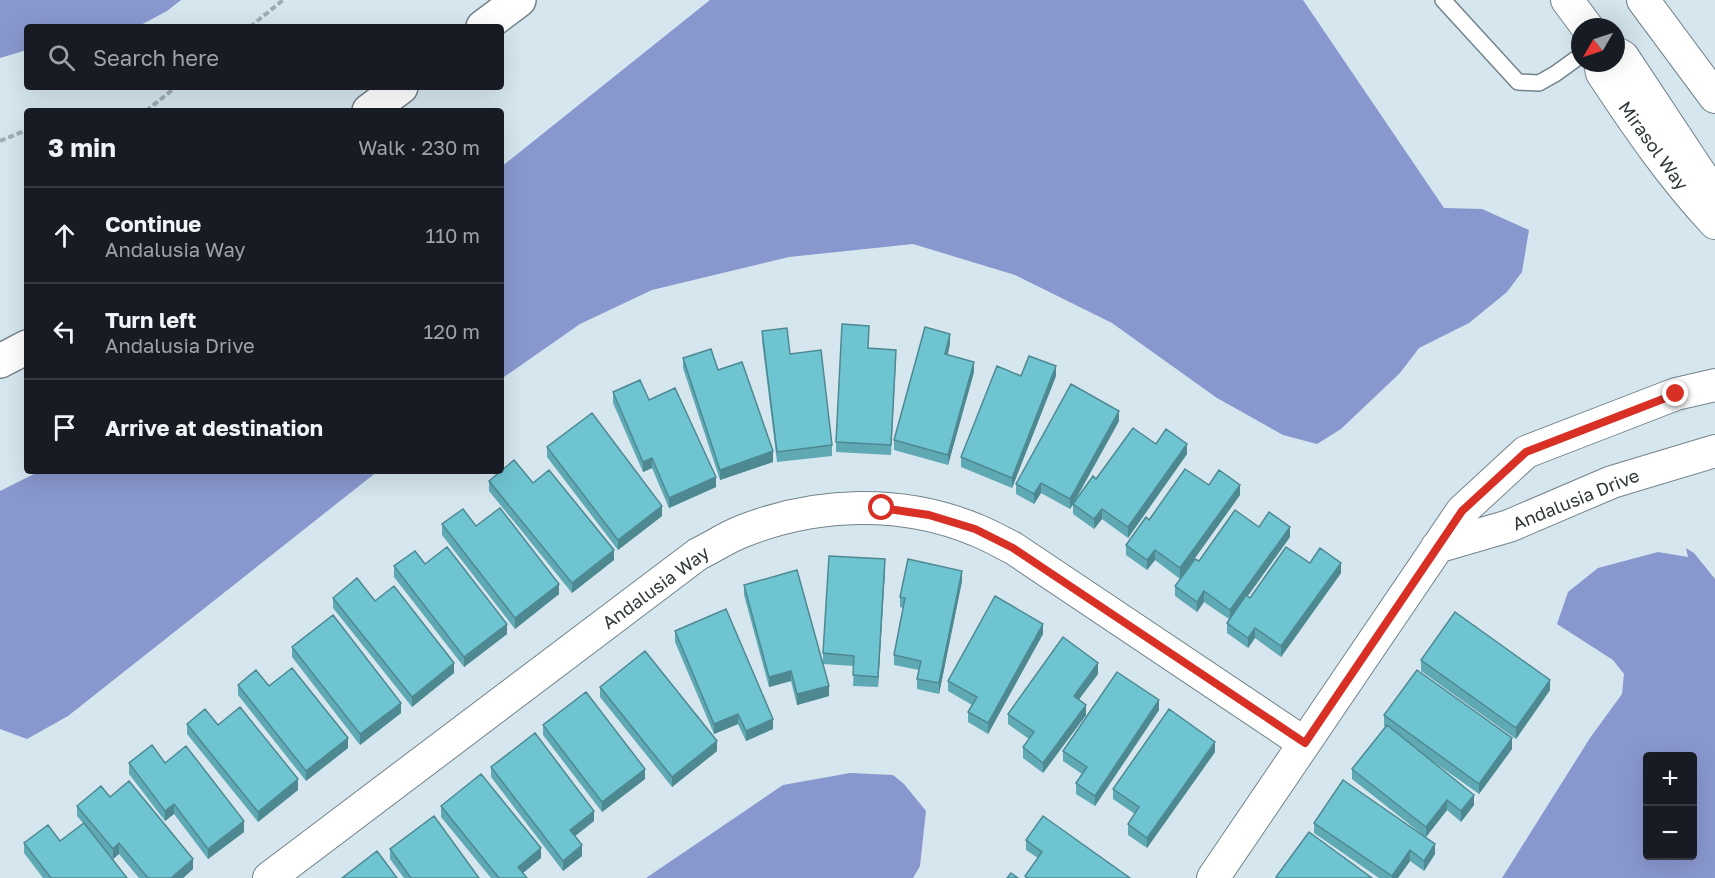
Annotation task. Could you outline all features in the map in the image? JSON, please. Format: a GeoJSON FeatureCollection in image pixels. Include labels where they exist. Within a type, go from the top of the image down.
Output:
{"type":"FeatureCollection","features":[{"type":"Feature","properties":{"kind":"street"},"geometry":{"type":"LineString","coordinates":[[487,24],[519,0]]}},
{"type":"Feature","properties":{"kind":"street"},"geometry":{"type":"LineString","coordinates":[[1567,0],[1580,18]]}},
{"type":"Feature","properties":{"kind":"street"},"geometry":{"type":"LineString","coordinates":[[1643,0],[1715,97]]}},
{"type":"Feature","properties":{"kind":"street","name":"Mirasol Way"},"geometry":{"type":"LineString","coordinates":[[1625,60],[1715,196]]}},
{"type":"Feature","properties":{"kind":"street","name":"Mirasol Way"},"geometry":{"type":"LineString","coordinates":[[1602,72],[1637,126],[1685,190],[1715,223]]}},
{"type":"Feature","properties":{"kind":"street"},"geometry":{"type":"LineString","coordinates":[[373,108],[397,90]]}},
{"type":"Feature","properties":{"kind":"street"},"geometry":{"type":"LineString","coordinates":[[0,361],[24,349]]}},
{"type":"Feature","properties":{"kind":"street"},"geometry":{"type":"LineString","coordinates":[[1213,878],[1462,511],[1526,452],[1676,394],[1715,385]]}},
{"type":"Feature","properties":{"kind":"street","name":"Andalusia Drive"},"geometry":{"type":"LineString","coordinates":[[1437,547],[1509,526],[1611,482],[1715,451]]}},
{"type":"Feature","properties":{"kind":"street","name":"Andalusia Way"},"geometry":{"type":"LineString","coordinates":[[269,878],[698,554],[741,532],[787,516],[834,508],[882,508],[929,515],[975,529],[1013,548],[1305,743]]}},
{"type":"Feature","properties":{"kind":"lane"},"geometry":{"type":"LineString","coordinates":[[1443,0],[1518,82],[1539,83],[1571,62]]}},
{"type":"Feature","properties":{"kind":"path"},"geometry":{"type":"LineString","coordinates":[[254,24],[283,0]]}},
{"type":"Feature","properties":{"kind":"path"},"geometry":{"type":"LineString","coordinates":[[150,108],[172,90]]}},
{"type":"Feature","properties":{"kind":"path"},"geometry":{"type":"LineString","coordinates":[[0,141],[24,131]]}},
{"type":"Feature","properties":{"kind":"water"},"geometry":{"type":"Polygon","coordinates":[[[0,0],[181,0],[167,11],[143,24],[24,24],[24,51],[0,58],[0,0]]]}},
{"type":"Feature","properties":{"kind":"water"},"geometry":{"type":"Polygon","coordinates":[[[710,0],[1303,0],[1444,208],[1482,209],[1529,230],[1522,272],[1507,292],[1469,323],[1419,348],[1400,373],[1341,429],[1317,444],[1283,435],[1217,398],[1112,323],[1015,275],[913,244],[789,257],[652,290],[580,324],[504,377],[504,165],[710,0]]]}},
{"type":"Feature","properties":{"kind":"water"},"geometry":{"type":"Polygon","coordinates":[[[34,474],[374,474],[68,716],[27,739],[0,729],[0,491],[34,474]]]}},
{"type":"Feature","properties":{"kind":"water"},"geometry":{"type":"Polygon","coordinates":[[[1686,548],[1694,553],[1715,579],[1715,878],[1502,878],[1590,738],[1622,694],[1624,674],[1613,660],[1557,624],[1568,592],[1598,568],[1658,552],[1688,557],[1686,548]]]}},
{"type":"Feature","properties":{"kind":"water"},"geometry":{"type":"Polygon","coordinates":[[[850,773],[893,775],[904,784],[926,811],[920,866],[913,878],[646,878],[783,785],[850,773]]]}},
{"type":"Feature","properties":{"kind":"building"},"geometry":{"type":"Polygon","coordinates":[[[842,324],[869,326],[868,348],[896,350],[891,445],[836,442],[842,324]]]}},
{"type":"Feature","properties":{"kind":"building"},"geometry":{"type":"Polygon","coordinates":[[[925,327],[950,334],[945,354],[974,362],[948,455],[894,440],[925,327]]]}},
{"type":"Feature","properties":{"kind":"building"},"geometry":{"type":"Polygon","coordinates":[[[787,328],[790,354],[821,350],[832,445],[777,452],[762,331],[787,328]]]}},
{"type":"Feature","properties":{"kind":"building"},"geometry":{"type":"Polygon","coordinates":[[[711,349],[718,370],[742,362],[773,451],[720,470],[683,358],[711,349]]]}},
{"type":"Feature","properties":{"kind":"building"},"geometry":{"type":"Polygon","coordinates":[[[1029,356],[1056,366],[1012,478],[961,457],[997,366],[1021,376],[1029,356]]]}},
{"type":"Feature","properties":{"kind":"building"},"geometry":{"type":"Polygon","coordinates":[[[640,380],[649,400],[675,388],[716,477],[669,498],[652,458],[643,462],[613,392],[640,380]]]}},
{"type":"Feature","properties":{"kind":"building"},"geometry":{"type":"Polygon","coordinates":[[[1071,384],[1119,411],[1070,499],[1041,483],[1034,494],[1016,484],[1071,384]]]}},
{"type":"Feature","properties":{"kind":"building"},"geometry":{"type":"Polygon","coordinates":[[[592,413],[662,506],[618,540],[547,447],[592,413]]]}},
{"type":"Feature","properties":{"kind":"building"},"geometry":{"type":"Polygon","coordinates":[[[1133,428],[1156,444],[1166,429],[1187,444],[1128,527],[1102,509],[1094,519],[1073,504],[1093,476],[1096,479],[1133,428]]]}},
{"type":"Feature","properties":{"kind":"building"},"geometry":{"type":"Polygon","coordinates":[[[514,460],[533,483],[549,470],[614,550],[572,583],[489,481],[497,474],[504,474],[504,468],[514,460]]]}},
{"type":"Feature","properties":{"kind":"building"},"geometry":{"type":"Polygon","coordinates":[[[1185,469],[1209,485],[1219,470],[1240,485],[1180,568],[1155,550],[1147,560],[1126,545],[1146,517],[1149,520],[1185,469]]]}},
{"type":"Feature","properties":{"kind":"building"},"geometry":{"type":"Polygon","coordinates":[[[500,508],[559,584],[515,618],[442,524],[463,509],[476,526],[500,508]]]}},
{"type":"Feature","properties":{"kind":"building"},"geometry":{"type":"Polygon","coordinates":[[[1235,510],[1259,527],[1269,512],[1290,527],[1230,610],[1204,591],[1197,602],[1175,586],[1195,559],[1199,561],[1235,510]]]}},
{"type":"Feature","properties":{"kind":"building"},"geometry":{"type":"Polygon","coordinates":[[[447,547],[507,624],[464,657],[394,566],[415,551],[425,564],[447,547]]]}},
{"type":"Feature","properties":{"kind":"building"},"geometry":{"type":"Polygon","coordinates":[[[1286,547],[1310,563],[1320,548],[1341,563],[1281,646],[1255,628],[1248,638],[1227,623],[1246,595],[1250,598],[1286,547]]]}},
{"type":"Feature","properties":{"kind":"building"},"geometry":{"type":"Polygon","coordinates":[[[829,556],[885,559],[878,677],[853,675],[854,656],[823,653],[829,556]]]}},
{"type":"Feature","properties":{"kind":"building"},"geometry":{"type":"Polygon","coordinates":[[[908,559],[962,571],[939,683],[917,679],[921,661],[894,655],[905,598],[900,597],[908,559]]]}},
{"type":"Feature","properties":{"kind":"building"},"geometry":{"type":"Polygon","coordinates":[[[797,570],[829,686],[797,694],[791,671],[769,677],[744,585],[797,570]]]}},
{"type":"Feature","properties":{"kind":"building"},"geometry":{"type":"Polygon","coordinates":[[[357,578],[375,601],[394,586],[454,663],[412,697],[333,598],[357,578]]]}},
{"type":"Feature","properties":{"kind":"building"},"geometry":{"type":"Polygon","coordinates":[[[995,596],[1043,624],[988,723],[968,712],[977,697],[948,681],[995,596]]]}},
{"type":"Feature","properties":{"kind":"building"},"geometry":{"type":"Polygon","coordinates":[[[726,609],[773,719],[746,731],[738,714],[714,724],[675,631],[726,609]]]}},
{"type":"Feature","properties":{"kind":"building"},"geometry":{"type":"Polygon","coordinates":[[[1455,612],[1550,680],[1516,728],[1421,660],[1455,612]]]}},
{"type":"Feature","properties":{"kind":"building"},"geometry":{"type":"Polygon","coordinates":[[[333,615],[401,703],[360,734],[292,647],[333,615]]]}},
{"type":"Feature","properties":{"kind":"building"},"geometry":{"type":"Polygon","coordinates":[[[1063,637],[1098,663],[1074,696],[1086,705],[1043,763],[1023,747],[1034,732],[1008,714],[1063,637]]]}},
{"type":"Feature","properties":{"kind":"building"},"geometry":{"type":"Polygon","coordinates":[[[645,651],[717,741],[672,777],[600,687],[645,651]]]}},
{"type":"Feature","properties":{"kind":"building"},"geometry":{"type":"Polygon","coordinates":[[[292,668],[348,738],[306,771],[238,685],[256,670],[269,686],[292,668]]]}},
{"type":"Feature","properties":{"kind":"building"},"geometry":{"type":"Polygon","coordinates":[[[1417,670],[1512,738],[1479,784],[1384,715],[1417,670]]]}},
{"type":"Feature","properties":{"kind":"building"},"geometry":{"type":"Polygon","coordinates":[[[1117,672],[1159,700],[1095,796],[1076,783],[1087,767],[1063,751],[1117,672]]]}},
{"type":"Feature","properties":{"kind":"building"},"geometry":{"type":"Polygon","coordinates":[[[586,692],[645,769],[602,802],[543,725],[586,692]]]}},
{"type":"Feature","properties":{"kind":"building"},"geometry":{"type":"Polygon","coordinates":[[[240,707],[298,779],[258,812],[187,724],[205,709],[218,725],[240,707]]]}},
{"type":"Feature","properties":{"kind":"building"},"geometry":{"type":"Polygon","coordinates":[[[1169,709],[1215,742],[1147,838],[1128,824],[1139,807],[1113,789],[1169,709]]]}},
{"type":"Feature","properties":{"kind":"building"},"geometry":{"type":"Polygon","coordinates":[[[1387,725],[1474,795],[1461,811],[1447,800],[1426,827],[1352,769],[1387,725]]]}},
{"type":"Feature","properties":{"kind":"building"},"geometry":{"type":"Polygon","coordinates":[[[535,733],[594,811],[570,830],[582,845],[563,861],[491,767],[535,733]]]}},
{"type":"Feature","properties":{"kind":"building"},"geometry":{"type":"Polygon","coordinates":[[[152,745],[165,763],[186,746],[244,821],[208,849],[174,804],[165,811],[129,763],[152,745]]]}},
{"type":"Feature","properties":{"kind":"building"},"geometry":{"type":"Polygon","coordinates":[[[481,774],[541,848],[518,867],[527,878],[499,878],[441,806],[481,774]]]}},
{"type":"Feature","properties":{"kind":"building"},"geometry":{"type":"Polygon","coordinates":[[[1343,780],[1435,844],[1424,861],[1410,850],[1392,876],[1314,823],[1343,780]]]}},
{"type":"Feature","properties":{"kind":"building"},"geometry":{"type":"Polygon","coordinates":[[[129,781],[193,859],[171,878],[148,878],[119,843],[113,849],[77,806],[101,786],[110,797],[129,781]]]}},
{"type":"Feature","properties":{"kind":"building"},"geometry":{"type":"Polygon","coordinates":[[[434,816],[479,878],[411,878],[390,849],[434,816]]]}},
{"type":"Feature","properties":{"kind":"building"},"geometry":{"type":"Polygon","coordinates":[[[1043,816],[1130,878],[1028,878],[1025,876],[1042,852],[1026,840],[1043,816]]]}},
{"type":"Feature","properties":{"kind":"building"},"geometry":{"type":"Polygon","coordinates":[[[84,823],[127,878],[51,878],[24,843],[48,825],[60,841],[84,823]]]}},
{"type":"Feature","properties":{"kind":"building"},"geometry":{"type":"Polygon","coordinates":[[[1309,832],[1372,878],[1276,877],[1309,832]]]}},
{"type":"Feature","properties":{"kind":"building"},"geometry":{"type":"Polygon","coordinates":[[[377,851],[397,878],[342,878],[377,851]]]}},
{"type":"Feature","properties":{"kind":"building"},"geometry":{"type":"Polygon","coordinates":[[[1011,873],[1018,878],[1007,878],[1011,873]]]}},
{"type":"Feature","properties":{"kind":"route"},"geometry":{"type":"LineString","coordinates":[[882,508],[929,515],[975,529],[1013,548],[1305,743],[1462,511],[1526,452],[1676,394]]}}]}
